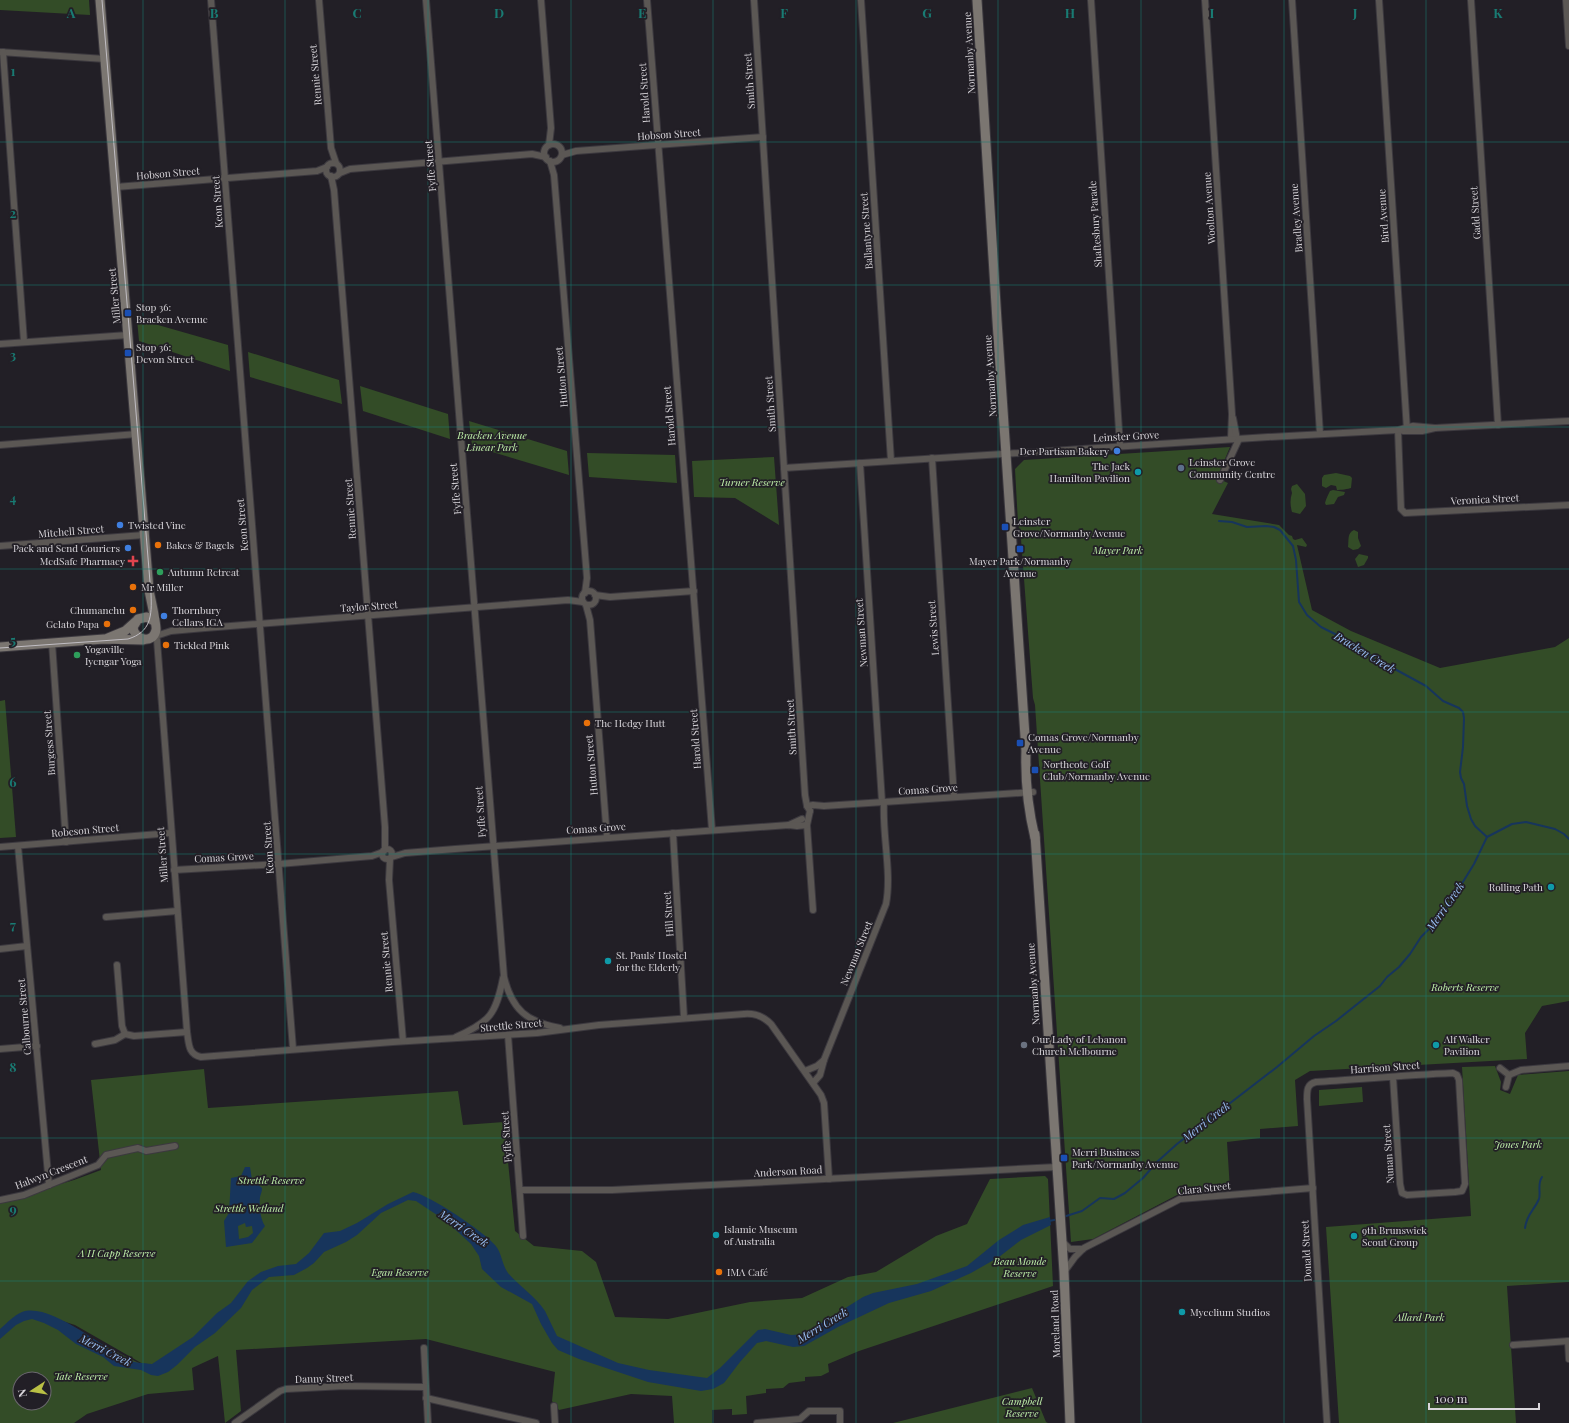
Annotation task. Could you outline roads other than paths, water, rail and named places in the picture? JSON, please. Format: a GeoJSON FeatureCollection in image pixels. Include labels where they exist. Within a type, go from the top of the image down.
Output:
{"type":"FeatureCollection","features":[{"type":"Feature","properties":{"kind":"main road","name":"Miller Street"},"geometry":{"type":"LineString","coordinates":[[100,0],[137,434],[144,535],[149,590],[155,628]]}},
{"type":"Feature","properties":{"kind":"main road","name":"Normanby Avenue"},"geometry":{"type":"LineString","coordinates":[[977,0],[1026,751],[1035,838],[1059,1201]]}},
{"type":"Feature","properties":{"kind":"main road","name":"Miller Street"},"geometry":{"type":"LineString","coordinates":[[137,620],[145,609],[149,590]]}},
{"type":"Feature","properties":{"kind":"main road"},"geometry":{"type":"LineString","coordinates":[[0,647],[105,639],[144,640],[150,638],[155,628],[147,617],[141,617],[125,631],[105,639]]}},
{"type":"Feature","properties":{"kind":"main road"},"geometry":{"type":"LineString","coordinates":[[137,620],[133,627],[134,632],[137,637],[144,640]]}},
{"type":"Feature","properties":{"kind":"main road","name":"Moreland Road"},"geometry":{"type":"LineString","coordinates":[[1059,1201],[1064,1272],[1070,1423]]}},
{"type":"Feature","properties":{"kind":"street","name":"Keon Street"},"geometry":{"type":"LineString","coordinates":[[211,0],[293,1049]]}},
{"type":"Feature","properties":{"kind":"street","name":"Rennie Street"},"geometry":{"type":"LineString","coordinates":[[318,0],[332,148],[331,168],[403,1041]]}},
{"type":"Feature","properties":{"kind":"street","name":"Fyffe Street"},"geometry":{"type":"LineString","coordinates":[[426,0],[504,976],[513,1002],[524,1014],[541,1024],[565,1029]]}},
{"type":"Feature","properties":{"kind":"street"},"geometry":{"type":"LineString","coordinates":[[542,0],[551,128],[559,152]]}},
{"type":"Feature","properties":{"kind":"street","name":"Harold Street"},"geometry":{"type":"LineString","coordinates":[[647,0],[712,830]]}},
{"type":"Feature","properties":{"kind":"street","name":"Smith Street"},"geometry":{"type":"LineString","coordinates":[[754,0],[805,795],[809,809],[807,825],[813,910]]}},
{"type":"Feature","properties":{"kind":"street","name":"Ballantyne Street"},"geometry":{"type":"LineString","coordinates":[[861,0],[891,461]]}},
{"type":"Feature","properties":{"kind":"street","name":"Shaftesbury Parade"},"geometry":{"type":"LineString","coordinates":[[1091,0],[1120,446]]}},
{"type":"Feature","properties":{"kind":"street","name":"Woolton Avenue"},"geometry":{"type":"LineString","coordinates":[[1205,0],[1232,414],[1235,439]]}},
{"type":"Feature","properties":{"kind":"street","name":"Bradley Avenue"},"geometry":{"type":"LineString","coordinates":[[1292,0],[1320,434]]}},
{"type":"Feature","properties":{"kind":"street","name":"Bird Avenue"},"geometry":{"type":"LineString","coordinates":[[1379,0],[1407,430]]}},
{"type":"Feature","properties":{"kind":"street","name":"Gadd Street"},"geometry":{"type":"LineString","coordinates":[[1471,0],[1498,425]]}},
{"type":"Feature","properties":{"kind":"street"},"geometry":{"type":"LineString","coordinates":[[1566,0],[1569,46]]}},
{"type":"Feature","properties":{"kind":"street"},"geometry":{"type":"LineString","coordinates":[[24,342],[1,52],[105,59]]}},
{"type":"Feature","properties":{"kind":"street"},"geometry":{"type":"LineString","coordinates":[[547,147],[551,128]]}},
{"type":"Feature","properties":{"kind":"street","name":"Hobson Street"},"geometry":{"type":"LineString","coordinates":[[116,187],[317,171],[331,168],[350,169],[532,154],[547,147],[559,152],[763,137]]}},
{"type":"Feature","properties":{"kind":"street","name":"Hutton Street"},"geometry":{"type":"LineString","coordinates":[[547,147],[548,159],[554,175],[607,838]]}},
{"type":"Feature","properties":{"kind":"street","name":"Hobson Street"},"geometry":{"type":"LineString","coordinates":[[532,154],[548,159],[559,152]]}},
{"type":"Feature","properties":{"kind":"street","name":"Hutton Street"},"geometry":{"type":"LineString","coordinates":[[554,175],[559,152]]}},
{"type":"Feature","properties":{"kind":"street"},"geometry":{"type":"LineString","coordinates":[[331,168],[340,169],[339,175]]}},
{"type":"Feature","properties":{"kind":"street"},"geometry":{"type":"LineString","coordinates":[[331,168],[339,175]]}},
{"type":"Feature","properties":{"kind":"street","name":"Hobson Street"},"geometry":{"type":"LineString","coordinates":[[339,175],[350,169]]}},
{"type":"Feature","properties":{"kind":"street","name":"Rennie Street"},"geometry":{"type":"LineString","coordinates":[[334,190],[339,175]]}},
{"type":"Feature","properties":{"kind":"street"},"geometry":{"type":"LineString","coordinates":[[0,344],[128,335]]}},
{"type":"Feature","properties":{"kind":"street","name":"Leinster Grove"},"geometry":{"type":"LineString","coordinates":[[784,468],[1235,439],[1398,430],[1422,431],[1435,428],[1569,421]]}},
{"type":"Feature","properties":{"kind":"street","name":"Veronica Street"},"geometry":{"type":"LineString","coordinates":[[1398,430],[1401,509],[1403,512],[1569,505]]}},
{"type":"Feature","properties":{"kind":"street"},"geometry":{"type":"LineString","coordinates":[[0,445],[137,434]]}},
{"type":"Feature","properties":{"kind":"street"},"geometry":{"type":"LineString","coordinates":[[1220,480],[1235,439]]}},
{"type":"Feature","properties":{"kind":"street","name":"Lewis Street"},"geometry":{"type":"LineString","coordinates":[[932,458],[954,797]]}},
{"type":"Feature","properties":{"kind":"street","name":"Newman Street"},"geometry":{"type":"LineString","coordinates":[[813,1083],[820,1075],[824,1060],[886,904],[888,884],[860,463]]}},
{"type":"Feature","properties":{"kind":"street","name":"Mitchell Street"},"geometry":{"type":"LineString","coordinates":[[0,546],[144,535]]}},
{"type":"Feature","properties":{"kind":"street","name":"Taylor Street"},"geometry":{"type":"LineString","coordinates":[[155,628],[171,631],[694,590]]}},
{"type":"Feature","properties":{"kind":"street","name":"Miller Street"},"geometry":{"type":"LineString","coordinates":[[155,628],[177,911],[188,1032],[192,1052]]}},
{"type":"Feature","properties":{"kind":"street"},"geometry":{"type":"LineString","coordinates":[[144,640],[152,642],[157,655]]}},
{"type":"Feature","properties":{"kind":"street","name":"Burgess Street"},"geometry":{"type":"LineString","coordinates":[[52,643],[66,842]]}},
{"type":"Feature","properties":{"kind":"street","name":"Comas Grove"},"geometry":{"type":"LineString","coordinates":[[809,809],[812,804],[824,806],[1030,792]]}},
{"type":"Feature","properties":{"kind":"street","name":"Smith Street"},"geometry":{"type":"LineString","coordinates":[[802,819],[809,809]]}},
{"type":"Feature","properties":{"kind":"street"},"geometry":{"type":"LineString","coordinates":[[802,819],[807,825]]}},
{"type":"Feature","properties":{"kind":"street","name":"Comas Grove"},"geometry":{"type":"LineString","coordinates":[[789,825],[802,819]]}},
{"type":"Feature","properties":{"kind":"street","name":"Comas Grove"},"geometry":{"type":"LineString","coordinates":[[174,870],[279,864],[712,830],[807,825]]}},
{"type":"Feature","properties":{"kind":"street","name":"Robeson Street"},"geometry":{"type":"LineString","coordinates":[[0,847],[171,833]]}},
{"type":"Feature","properties":{"kind":"street","name":"Hill Street"},"geometry":{"type":"LineString","coordinates":[[672,833],[684,1018]]}},
{"type":"Feature","properties":{"kind":"street","name":"Calbourne Street"},"geometry":{"type":"LineString","coordinates":[[18,846],[49,1185]]}},
{"type":"Feature","properties":{"kind":"street"},"geometry":{"type":"LineString","coordinates":[[106,916],[177,911]]}},
{"type":"Feature","properties":{"kind":"street"},"geometry":{"type":"LineString","coordinates":[[0,949],[28,946]]}},
{"type":"Feature","properties":{"kind":"street"},"geometry":{"type":"LineString","coordinates":[[117,965],[122,1026],[126,1034]]}},
{"type":"Feature","properties":{"kind":"street","name":"Fyffe Street"},"geometry":{"type":"LineString","coordinates":[[452,1039],[481,1024],[492,1013],[500,996],[504,976]]}},
{"type":"Feature","properties":{"kind":"street","name":"Strettle Street"},"geometry":{"type":"LineString","coordinates":[[192,1052],[201,1057],[403,1041],[537,1033],[684,1018],[744,1014],[759,1015],[771,1024],[805,1071]]}},
{"type":"Feature","properties":{"kind":"street"},"geometry":{"type":"LineString","coordinates":[[95,1044],[115,1040],[126,1034],[134,1036],[188,1032]]}},
{"type":"Feature","properties":{"kind":"street","name":"Fyffe Street"},"geometry":{"type":"LineString","coordinates":[[508,1035],[523,1236]]}},
{"type":"Feature","properties":{"kind":"street"},"geometry":{"type":"LineString","coordinates":[[0,1049],[36,1046]]}},
{"type":"Feature","properties":{"kind":"street"},"geometry":{"type":"LineString","coordinates":[[824,1060],[817,1066],[805,1071],[821,1095],[824,1103],[829,1179]]}},
{"type":"Feature","properties":{"kind":"street"},"geometry":{"type":"LineString","coordinates":[[1509,1075],[1520,1070],[1569,1066]]}},
{"type":"Feature","properties":{"kind":"street"},"geometry":{"type":"LineString","coordinates":[[1500,1068],[1509,1075]]}},
{"type":"Feature","properties":{"kind":"street","name":"Harrison Street"},"geometry":{"type":"LineString","coordinates":[[1314,1082],[1450,1073],[1457,1075],[1459,1080],[1465,1184],[1462,1191]]}},
{"type":"Feature","properties":{"kind":"street"},"geometry":{"type":"LineString","coordinates":[[1506,1087],[1509,1075]]}},
{"type":"Feature","properties":{"kind":"street","name":"Nunan Street"},"geometry":{"type":"LineString","coordinates":[[1393,1077],[1400,1184],[1402,1193],[1407,1195],[1462,1191]]}},
{"type":"Feature","properties":{"kind":"street","name":"Donald Street"},"geometry":{"type":"LineString","coordinates":[[1314,1082],[1310,1084],[1307,1092],[1327,1423]]}},
{"type":"Feature","properties":{"kind":"street","name":"Halwyn Crescent"},"geometry":{"type":"LineString","coordinates":[[0,1200],[24,1195],[98,1165],[106,1155],[138,1148],[146,1151],[175,1146]]}},
{"type":"Feature","properties":{"kind":"street","name":"Anderson Road"},"geometry":{"type":"LineString","coordinates":[[520,1190],[612,1190],[1057,1167]]}},
{"type":"Feature","properties":{"kind":"street","name":"Clara Street"},"geometry":{"type":"LineString","coordinates":[[1064,1272],[1084,1248],[1180,1199],[1313,1188]]}},
{"type":"Feature","properties":{"kind":"street"},"geometry":{"type":"LineString","coordinates":[[1062,1238],[1070,1249],[1084,1248]]}},
{"type":"Feature","properties":{"kind":"street"},"geometry":{"type":"LineString","coordinates":[[1513,1345],[1568,1341],[1569,1359]]}},
{"type":"Feature","properties":{"kind":"street"},"geometry":{"type":"LineString","coordinates":[[424,1348],[428,1423]]}},
{"type":"Feature","properties":{"kind":"street","name":"Danny Street"},"geometry":{"type":"LineString","coordinates":[[235,1423],[280,1391],[286,1389],[345,1386],[426,1387]]}},
{"type":"Feature","properties":{"kind":"street"},"geometry":{"type":"LineString","coordinates":[[426,1398],[536,1423]]}},
{"type":"Feature","properties":{"kind":"street"},"geometry":{"type":"LineString","coordinates":[[554,1406],[555,1423]]}},
{"type":"Feature","properties":{"kind":"street"},"geometry":{"type":"LineString","coordinates":[[757,1423],[800,1419],[809,1411],[840,1411],[840,1423]]}},
{"type":"Feature","properties":{"kind":"water","name":"Strettle Wetland"},"geometry":{"type":"Polygon","coordinates":[[[245,1167],[250,1167],[252,1180],[262,1188],[260,1208],[265,1226],[252,1243],[226,1247],[224,1221],[229,1213],[231,1178],[241,1176],[245,1167]],[[245,1223],[238,1226],[239,1239],[248,1237],[253,1233],[252,1226],[246,1227],[245,1223]]]}},
{"type":"Feature","properties":{"kind":"water"},"geometry":{"type":"Polygon","coordinates":[[[413,1192],[444,1207],[480,1231],[495,1245],[508,1273],[545,1311],[557,1336],[618,1363],[649,1370],[707,1378],[720,1368],[758,1330],[765,1329],[791,1335],[807,1334],[863,1297],[873,1293],[917,1284],[967,1266],[999,1240],[1023,1225],[1050,1217],[1051,1225],[1021,1240],[999,1257],[971,1273],[931,1291],[889,1303],[838,1327],[804,1346],[793,1347],[766,1341],[757,1343],[724,1383],[713,1389],[701,1391],[648,1382],[579,1359],[558,1350],[541,1324],[532,1304],[501,1287],[482,1269],[479,1256],[471,1244],[446,1221],[416,1201],[408,1200],[381,1213],[357,1235],[324,1252],[307,1268],[294,1275],[269,1277],[252,1290],[241,1308],[215,1333],[195,1347],[168,1372],[158,1376],[151,1375],[141,1370],[114,1366],[103,1357],[76,1344],[58,1330],[32,1319],[16,1325],[0,1339],[0,1329],[16,1315],[22,1312],[33,1311],[46,1313],[75,1327],[125,1359],[152,1364],[193,1337],[217,1313],[231,1303],[248,1281],[261,1272],[278,1266],[296,1264],[309,1253],[324,1233],[340,1231],[413,1192]]]}},
{"type":"Feature","properties":{"kind":"waterway","name":"Bracken Creek"},"geometry":{"type":"LineString","coordinates":[[1219,521],[1232,522],[1247,527],[1274,527],[1280,530],[1293,546],[1296,560],[1299,602],[1307,615],[1321,627],[1361,647],[1376,661],[1391,667],[1426,686],[1443,701],[1459,708],[1463,712],[1461,778],[1464,784],[1467,806],[1471,819],[1475,826],[1487,837]]}},
{"type":"Feature","properties":{"kind":"waterway","name":"Merri Creek"},"geometry":{"type":"LineString","coordinates":[[1063,1217],[1082,1211],[1100,1198],[1114,1199],[1125,1193],[1143,1178],[1157,1162],[1177,1144],[1380,986],[1387,977],[1399,967],[1421,937],[1438,920],[1474,864],[1487,837],[1512,824],[1526,822],[1555,829],[1569,839]]}},
{"type":"Feature","properties":{"kind":"waterway"},"geometry":{"type":"LineString","coordinates":[[1525,1228],[1527,1219],[1539,1199],[1540,1182],[1542,1177]]}},
{"type":"Feature","properties":{"kind":"waterway","name":"Merri Creek"},"geometry":{"type":"LineString","coordinates":[[1049,1221],[1059,1219]]}},
{"type":"Feature","properties":{"kind":"tram line"},"geometry":{"type":"LineString","coordinates":[[0,648],[128,639],[136,636],[146,627],[150,616],[151,594],[102,0]]}},
{"type":"Feature","properties":{"kind":"place","name":"Stop 36: Bracken Avenue"},"geometry":{"type":"Point","coordinates":[128,313]}},
{"type":"Feature","properties":{"kind":"place","name":"Stop 36: Devon Street"},"geometry":{"type":"Point","coordinates":[128,353]}},
{"type":"Feature","properties":{"kind":"place","name":"Der Partisan Bakery"},"geometry":{"type":"Point","coordinates":[1117,451]}},
{"type":"Feature","properties":{"kind":"place","name":"Leinster Grove Community Centre"},"geometry":{"type":"Point","coordinates":[1181,468]}},
{"type":"Feature","properties":{"kind":"place","name":"The Jack Hamilton Pavilion"},"geometry":{"type":"Point","coordinates":[1138,472]}},
{"type":"Feature","properties":{"kind":"place","name":"Twisted Vine"},"geometry":{"type":"Point","coordinates":[120,525]}},
{"type":"Feature","properties":{"kind":"place","name":"Leinster Grove/Normanby Avenue"},"geometry":{"type":"Point","coordinates":[1005,527]}},
{"type":"Feature","properties":{"kind":"place","name":"Bakes & Bagels"},"geometry":{"type":"Point","coordinates":[158,545]}},
{"type":"Feature","properties":{"kind":"place","name":"Pack and Send Couriers"},"geometry":{"type":"Point","coordinates":[128,548]}},
{"type":"Feature","properties":{"kind":"place","name":"Mayer Park/Normanby Avenue"},"geometry":{"type":"Point","coordinates":[1020,549]}},
{"type":"Feature","properties":{"kind":"place","name":"MedSafe Pharmacy"},"geometry":{"type":"Point","coordinates":[133,561]}},
{"type":"Feature","properties":{"kind":"place","name":"Autumn Retreat"},"geometry":{"type":"Point","coordinates":[160,572]}},
{"type":"Feature","properties":{"kind":"place","name":"Mr Miller"},"geometry":{"type":"Point","coordinates":[133,587]}},
{"type":"Feature","properties":{"kind":"place","name":"Chumanchu"},"geometry":{"type":"Point","coordinates":[133,610]}},
{"type":"Feature","properties":{"kind":"place","name":"Thornbury Cellars IGA"},"geometry":{"type":"Point","coordinates":[164,616]}},
{"type":"Feature","properties":{"kind":"place","name":"Gelato Papa"},"geometry":{"type":"Point","coordinates":[107,624]}},
{"type":"Feature","properties":{"kind":"place","name":"Tickled Pink"},"geometry":{"type":"Point","coordinates":[166,645]}},
{"type":"Feature","properties":{"kind":"place","name":"Yogaville Iyengar Yoga"},"geometry":{"type":"Point","coordinates":[77,655]}},
{"type":"Feature","properties":{"kind":"place","name":"The Hedgy Hutt"},"geometry":{"type":"Point","coordinates":[587,723]}},
{"type":"Feature","properties":{"kind":"place","name":"Comas Grove/Normanby Avenue"},"geometry":{"type":"Point","coordinates":[1020,743]}},
{"type":"Feature","properties":{"kind":"place","name":"Northcote Golf Club/Normanby Avenue"},"geometry":{"type":"Point","coordinates":[1035,770]}},
{"type":"Feature","properties":{"kind":"place","name":"Rolling Path"},"geometry":{"type":"Point","coordinates":[1551,887]}},
{"type":"Feature","properties":{"kind":"place","name":"St. Pauls' Hostel for the Elderly"},"geometry":{"type":"Point","coordinates":[608,961]}},
{"type":"Feature","properties":{"kind":"place","name":"Our Lady of Lebanon Church Melbourne"},"geometry":{"type":"Point","coordinates":[1024,1045]}},
{"type":"Feature","properties":{"kind":"place","name":"Alf Walker Pavilion"},"geometry":{"type":"Point","coordinates":[1436,1045]}},
{"type":"Feature","properties":{"kind":"place","name":"Merri Business Park/Normanby Avenue"},"geometry":{"type":"Point","coordinates":[1064,1158]}},
{"type":"Feature","properties":{"kind":"place","name":"Islamic Museum of Australia"},"geometry":{"type":"Point","coordinates":[716,1235]}},
{"type":"Feature","properties":{"kind":"place","name":"9th Brunswick Scout Group"},"geometry":{"type":"Point","coordinates":[1354,1236]}},
{"type":"Feature","properties":{"kind":"place","name":"IMA Café"},"geometry":{"type":"Point","coordinates":[719,1272]}},
{"type":"Feature","properties":{"kind":"place","name":"Mycelium Studios"},"geometry":{"type":"Point","coordinates":[1182,1312]}},
{"type":"Feature","properties":{"kind":"park label","name":"Bracken Avenue Linear Park"},"geometry":{"type":"Point","coordinates":[492,440]}},
{"type":"Feature","properties":{"kind":"park label","name":"Turner Reserve"},"geometry":{"type":"Point","coordinates":[752,482]}},
{"type":"Feature","properties":{"kind":"park label","name":"Mayer Park"},"geometry":{"type":"Point","coordinates":[1118,550]}},
{"type":"Feature","properties":{"kind":"park label","name":"Roberts Reserve"},"geometry":{"type":"Point","coordinates":[1465,987]}},
{"type":"Feature","properties":{"kind":"park label","name":"Jones Park"},"geometry":{"type":"Point","coordinates":[1518,1144]}},
{"type":"Feature","properties":{"kind":"park label","name":"Strettle Reserve"},"geometry":{"type":"Point","coordinates":[271,1180]}},
{"type":"Feature","properties":{"kind":"park label","name":"A H Capp Reserve"},"geometry":{"type":"Point","coordinates":[117,1253]}},
{"type":"Feature","properties":{"kind":"park label","name":"Beau Monde Reserve"},"geometry":{"type":"Point","coordinates":[1020,1266]}},
{"type":"Feature","properties":{"kind":"park label","name":"Egan Reserve"},"geometry":{"type":"Point","coordinates":[400,1272]}},
{"type":"Feature","properties":{"kind":"park label","name":"Allard Park"},"geometry":{"type":"Point","coordinates":[1420,1317]}},
{"type":"Feature","properties":{"kind":"park label","name":"Tate Reserve"},"geometry":{"type":"Point","coordinates":[81,1376]}},
{"type":"Feature","properties":{"kind":"park label","name":"Campbell Reserve"},"geometry":{"type":"Point","coordinates":[1022,1406]}}]}
